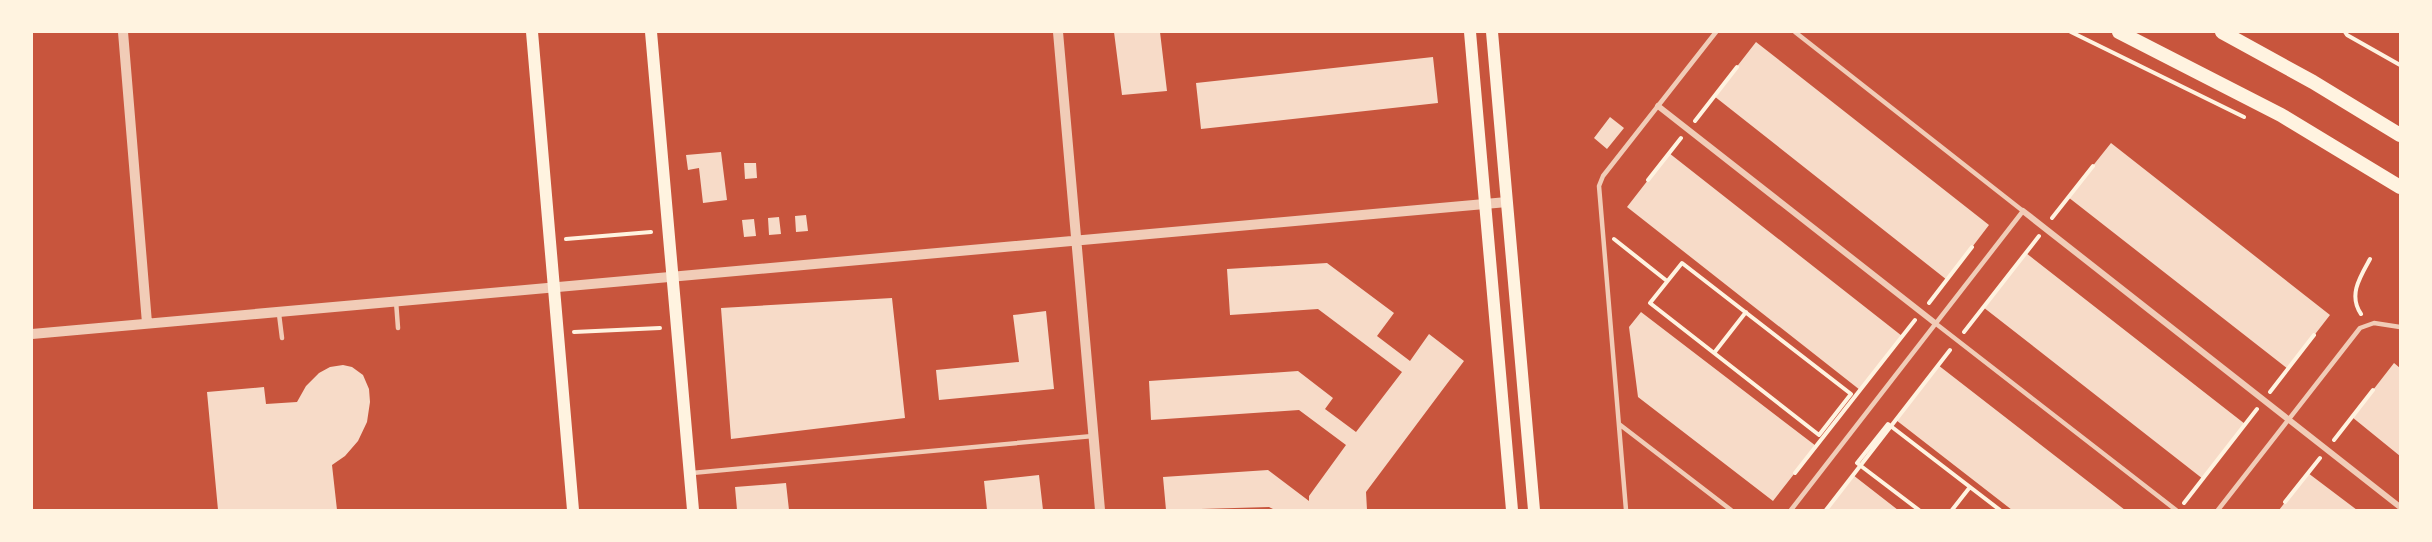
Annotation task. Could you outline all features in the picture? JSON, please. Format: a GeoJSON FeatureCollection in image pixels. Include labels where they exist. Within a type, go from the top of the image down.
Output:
{"type":"FeatureCollection","features":[{"type":"Feature","properties":{"kind":"main road"},"geometry":{"type":"LineString","coordinates":[[532,32],[573,510]]}},
{"type":"Feature","properties":{"kind":"main road"},"geometry":{"type":"LineString","coordinates":[[651,32],[693,510]]}},
{"type":"Feature","properties":{"kind":"main road"},"geometry":{"type":"LineString","coordinates":[[1470,32],[1512,510]]}},
{"type":"Feature","properties":{"kind":"main road"},"geometry":{"type":"LineString","coordinates":[[1492,32],[1534,510]]}},
{"type":"Feature","properties":{"kind":"main road"},"geometry":{"type":"LineString","coordinates":[[2120,32],[2281,115],[2400,186]]}},
{"type":"Feature","properties":{"kind":"main road"},"geometry":{"type":"LineString","coordinates":[[2222,32],[2313,82],[2400,135]]}},
{"type":"Feature","properties":{"kind":"street"},"geometry":{"type":"LineString","coordinates":[[123,32],[147,323]]}},
{"type":"Feature","properties":{"kind":"street"},"geometry":{"type":"LineString","coordinates":[[1058,32],[1100,510]]}},
{"type":"Feature","properties":{"kind":"street"},"geometry":{"type":"LineString","coordinates":[[1658,106],[1935,323]]}},
{"type":"Feature","properties":{"kind":"street"},"geometry":{"type":"LineString","coordinates":[[32,334],[1507,202]]}},
{"type":"Feature","properties":{"kind":"street"},"geometry":{"type":"LineString","coordinates":[[2023,211],[2400,507]]}},
{"type":"Feature","properties":{"kind":"lane"},"geometry":{"type":"LineString","coordinates":[[1626,510],[1599,193],[1601,180],[1716,32]]}},
{"type":"Feature","properties":{"kind":"lane"},"geometry":{"type":"LineString","coordinates":[[1791,510],[2023,211],[1795,32]]}},
{"type":"Feature","properties":{"kind":"lane"},"geometry":{"type":"LineString","coordinates":[[396,301],[398,328]]}},
{"type":"Feature","properties":{"kind":"lane"},"geometry":{"type":"LineString","coordinates":[[279,312],[282,338]]}},
{"type":"Feature","properties":{"kind":"lane"},"geometry":{"type":"LineString","coordinates":[[1935,323],[2177,510]]}},
{"type":"Feature","properties":{"kind":"lane"},"geometry":{"type":"LineString","coordinates":[[2218,510],[2360,328],[2374,323],[2400,327]]}},
{"type":"Feature","properties":{"kind":"lane"},"geometry":{"type":"LineString","coordinates":[[1619,424],[1731,510]]}},
{"type":"Feature","properties":{"kind":"lane"},"geometry":{"type":"LineString","coordinates":[[690,473],[1093,436]]}},
{"type":"Feature","properties":{"kind":"path"},"geometry":{"type":"LineString","coordinates":[[2071,32],[2245,118]]}},
{"type":"Feature","properties":{"kind":"path"},"geometry":{"type":"LineString","coordinates":[[2345,32],[2400,65]]}},
{"type":"Feature","properties":{"kind":"path"},"geometry":{"type":"LineString","coordinates":[[1602,229],[1668,281]]}},
{"type":"Feature","properties":{"kind":"path"},"geometry":{"type":"LineString","coordinates":[[566,239],[651,232]]}},
{"type":"Feature","properties":{"kind":"path"},"geometry":{"type":"LineString","coordinates":[[1928,303],[1972,247]]}},
{"type":"Feature","properties":{"kind":"path"},"geometry":{"type":"LineString","coordinates":[[2361,314],[2354,302],[2355,291],[2370,259]]}},
{"type":"Feature","properties":{"kind":"path"},"geometry":{"type":"LineString","coordinates":[[1682,263],[1851,394],[1819,435],[1650,303],[1668,281],[1682,263]]}},
{"type":"Feature","properties":{"kind":"path"},"geometry":{"type":"LineString","coordinates":[[1714,353],[1746,312]]}},
{"type":"Feature","properties":{"kind":"path"},"geometry":{"type":"LineString","coordinates":[[1795,473],[1921,312]]}},
{"type":"Feature","properties":{"kind":"path"},"geometry":{"type":"LineString","coordinates":[[574,332],[660,328]]}},
{"type":"Feature","properties":{"kind":"path"},"geometry":{"type":"LineString","coordinates":[[2267,396],[2314,334]]}},
{"type":"Feature","properties":{"kind":"path"},"geometry":{"type":"LineString","coordinates":[[2177,510],[2260,405]]}},
{"type":"Feature","properties":{"kind":"path"},"geometry":{"type":"LineString","coordinates":[[1836,412],[1847,421]]}},
{"type":"Feature","properties":{"kind":"path"},"geometry":{"type":"LineString","coordinates":[[1919,510],[1857,463],[1888,424],[2000,510]]}},
{"type":"Feature","properties":{"kind":"path"},"geometry":{"type":"LineString","coordinates":[[1869,438],[1874,441]]}},
{"type":"Feature","properties":{"kind":"path"},"geometry":{"type":"LineString","coordinates":[[1952,510],[1970,487]]}},
{"type":"Feature","properties":{"kind":"building"},"geometry":{"type":"Polygon","coordinates":[[[1114,32],[1160,32],[1167,91],[1122,95],[1114,32]]]}},
{"type":"Feature","properties":{"kind":"building"},"geometry":{"type":"Polygon","coordinates":[[[1756,42],[1989,225],[1947,280],[1714,96],[1756,42]]]}},
{"type":"Feature","properties":{"kind":"building"},"geometry":{"type":"Polygon","coordinates":[[[1433,57],[1438,103],[1201,129],[1196,83],[1433,57]]]}},
{"type":"Feature","properties":{"kind":"building"},"geometry":{"type":"Polygon","coordinates":[[[1610,117],[1624,128],[1607,149],[1594,138],[1610,117]]]}},
{"type":"Feature","properties":{"kind":"building"},"geometry":{"type":"Polygon","coordinates":[[[2111,143],[2330,315],[2288,369],[2068,197],[2111,143]]]}},
{"type":"Feature","properties":{"kind":"building"},"geometry":{"type":"Polygon","coordinates":[[[721,152],[727,200],[703,203],[699,168],[688,170],[686,155],[721,152]]]}},
{"type":"Feature","properties":{"kind":"building"},"geometry":{"type":"Polygon","coordinates":[[[1669,153],[1902,336],[1860,390],[1627,207],[1669,153]]]}},
{"type":"Feature","properties":{"kind":"building"},"geometry":{"type":"Polygon","coordinates":[[[744,163],[756,163],[757,178],[745,179],[744,163]]]}},
{"type":"Feature","properties":{"kind":"building"},"geometry":{"type":"Polygon","coordinates":[[[806,215],[808,231],[796,232],[795,216],[806,215]]]}},
{"type":"Feature","properties":{"kind":"building"},"geometry":{"type":"Polygon","coordinates":[[[779,217],[781,234],[769,235],[768,218],[779,217]]]}},
{"type":"Feature","properties":{"kind":"building"},"geometry":{"type":"Polygon","coordinates":[[[754,219],[756,236],[744,237],[742,220],[754,219]]]}},
{"type":"Feature","properties":{"kind":"building"},"geometry":{"type":"Polygon","coordinates":[[[2026,253],[2245,424],[2203,479],[1983,307],[2026,253]]]}},
{"type":"Feature","properties":{"kind":"building"},"geometry":{"type":"Polygon","coordinates":[[[1327,263],[1394,313],[1377,336],[1410,361],[1429,334],[1464,361],[1366,492],[1367,510],[1275,510],[1269,507],[1166,510],[1163,477],[1268,470],[1309,501],[1309,496],[1346,445],[1299,410],[1151,420],[1149,381],[1298,371],[1333,398],[1325,409],[1356,432],[1402,372],[1318,309],[1230,315],[1227,269],[1327,263]]]}},
{"type":"Feature","properties":{"kind":"building"},"geometry":{"type":"Polygon","coordinates":[[[892,298],[905,418],[731,439],[721,308],[892,298]]]}},
{"type":"Feature","properties":{"kind":"building"},"geometry":{"type":"Polygon","coordinates":[[[1046,311],[1054,389],[939,400],[936,370],[1019,362],[1013,315],[1046,311]]]}},
{"type":"Feature","properties":{"kind":"building"},"geometry":{"type":"Polygon","coordinates":[[[1641,312],[1816,446],[1773,501],[1638,397],[1629,327],[1641,312]]]}},
{"type":"Feature","properties":{"kind":"building"},"geometry":{"type":"Polygon","coordinates":[[[2394,363],[2400,368],[2400,456],[2352,417],[2394,363]]]}},
{"type":"Feature","properties":{"kind":"building"},"geometry":{"type":"Polygon","coordinates":[[[343,365],[352,367],[363,375],[369,389],[370,402],[367,422],[358,441],[345,456],[332,465],[337,510],[218,510],[207,392],[264,387],[266,404],[297,402],[306,386],[319,373],[330,367],[343,365]]]}},
{"type":"Feature","properties":{"kind":"building"},"geometry":{"type":"Polygon","coordinates":[[[1938,365],[2125,510],[2012,510],[1896,420],[1938,365]]]}},
{"type":"Feature","properties":{"kind":"building"},"geometry":{"type":"Polygon","coordinates":[[[2308,473],[2312,476],[2357,510],[2279,510],[2308,473]]]}},
{"type":"Feature","properties":{"kind":"building"},"geometry":{"type":"Polygon","coordinates":[[[1039,475],[1043,510],[987,510],[984,481],[1039,475]]]}},
{"type":"Feature","properties":{"kind":"building"},"geometry":{"type":"Polygon","coordinates":[[[1853,475],[1898,510],[1826,510],[1853,475]]]}},
{"type":"Feature","properties":{"kind":"building"},"geometry":{"type":"Polygon","coordinates":[[[786,483],[789,510],[737,510],[735,487],[786,483]]]}}]}
